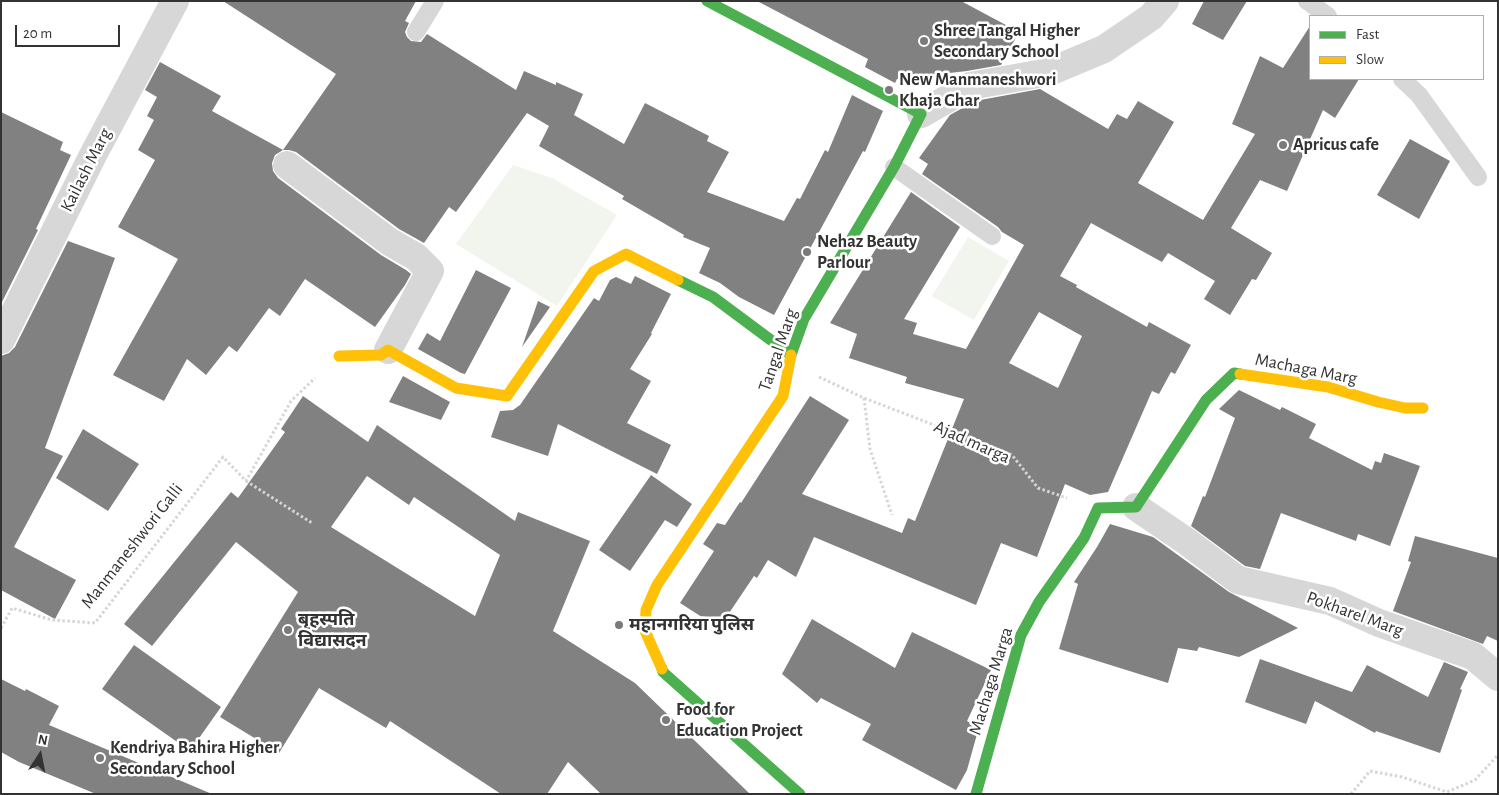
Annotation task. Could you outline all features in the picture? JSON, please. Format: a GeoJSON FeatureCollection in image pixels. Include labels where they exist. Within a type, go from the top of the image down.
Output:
{"type":"FeatureCollection","features":[{"type":"Feature","properties":{"kind":"street","name":"Kailash Marg"},"geometry":{"type":"LineString","coordinates":[[1,340],[94,154],[174,1]]}},
{"type":"Feature","properties":{"kind":"street"},"geometry":{"type":"LineString","coordinates":[[707,1],[921,114],[970,86],[1049,72],[1104,49],[1151,17],[1165,1]]}},
{"type":"Feature","properties":{"kind":"street","name":"Tangal Marg"},"geometry":{"type":"LineString","coordinates":[[800,794],[664,672],[645,631],[646,610],[657,585],[783,396],[791,355],[804,319],[894,167],[921,114]]}},
{"type":"Feature","properties":{"kind":"street"},"geometry":{"type":"LineString","coordinates":[[287,166],[390,242],[416,257],[430,271],[388,350],[381,355],[338,356]]}},
{"type":"Feature","properties":{"kind":"street"},"geometry":{"type":"LineString","coordinates":[[388,350],[456,388],[507,396],[594,271],[626,254],[713,298],[791,355]]}},
{"type":"Feature","properties":{"kind":"street","name":"Machaga Marg"},"geometry":{"type":"LineString","coordinates":[[1136,507],[1206,400],[1234,373],[1328,388],[1405,408],[1424,408]]}},
{"type":"Feature","properties":{"kind":"street"},"geometry":{"type":"LineString","coordinates":[[1098,508],[1136,507]]}},
{"type":"Feature","properties":{"kind":"street","name":"Pokharel Marg"},"geometry":{"type":"LineString","coordinates":[[1136,507],[1238,580],[1330,601],[1379,623],[1472,656],[1498,677]]}},
{"type":"Feature","properties":{"kind":"street","name":"Machaga Marga"},"geometry":{"type":"LineString","coordinates":[[976,794],[1021,635],[1039,602],[1084,538],[1098,508]]}},
{"type":"Feature","properties":{"kind":"lane"},"geometry":{"type":"LineString","coordinates":[[416,32],[435,1]]}},
{"type":"Feature","properties":{"kind":"lane"},"geometry":{"type":"LineString","coordinates":[[1307,1],[1327,15]]}},
{"type":"Feature","properties":{"kind":"lane"},"geometry":{"type":"LineString","coordinates":[[1403,80],[1419,95],[1478,177]]}},
{"type":"Feature","properties":{"kind":"lane"},"geometry":{"type":"LineString","coordinates":[[894,167],[992,236]]}},
{"type":"Feature","properties":{"kind":"path","name":"Ajad marga"},"geometry":{"type":"LineString","coordinates":[[791,355],[811,373],[864,398],[1012,455],[1038,488],[1098,508]]}},
{"type":"Feature","properties":{"kind":"path"},"geometry":{"type":"LineString","coordinates":[[246,481],[291,401],[338,356]]}},
{"type":"Feature","properties":{"kind":"path"},"geometry":{"type":"LineString","coordinates":[[864,398],[870,449],[892,515]]}},
{"type":"Feature","properties":{"kind":"path","name":"Manmaneshwori Galli"},"geometry":{"type":"LineString","coordinates":[[1,628],[12,608],[52,620],[95,623],[223,457],[246,481],[312,524]]}},
{"type":"Feature","properties":{"kind":"path"},"geometry":{"type":"LineString","coordinates":[[1351,794],[1370,770],[1402,777],[1447,792],[1475,780],[1498,755]]}},
{"type":"Feature","properties":{"kind":"shaded area"},"geometry":{"type":"Polygon","coordinates":[[[513,165],[552,178],[617,215],[557,306],[456,244],[513,165]]]}},
{"type":"Feature","properties":{"kind":"shaded area"},"geometry":{"type":"Polygon","coordinates":[[[968,237],[1009,261],[974,320],[932,296],[968,237]]]}},
{"type":"Feature","properties":{"kind":"building"},"geometry":{"type":"Polygon","coordinates":[[[223,1],[416,1],[405,21],[409,23],[405,32],[411,41],[421,42],[427,34],[516,90],[524,71],[583,94],[574,115],[624,144],[645,103],[709,136],[707,141],[729,152],[707,192],[784,221],[797,198],[800,199],[825,150],[828,152],[852,95],[883,111],[865,152],[863,151],[774,315],[739,297],[720,283],[699,273],[710,248],[683,237],[684,235],[622,199],[624,196],[539,146],[549,126],[527,113],[456,212],[449,207],[424,243],[399,229],[296,152],[283,150],[336,74],[223,1]]]}},
{"type":"Feature","properties":{"kind":"building","name":"Shree Tangal Higher Secondary School"},"geometry":{"type":"Polygon","coordinates":[[[757,1],[961,1],[1019,32],[1001,65],[897,79],[895,83],[865,67],[868,59],[757,1]]]}},
{"type":"Feature","properties":{"kind":"building"},"geometry":{"type":"Polygon","coordinates":[[[1204,1],[1247,1],[1223,40],[1192,24],[1204,1]]]}},
{"type":"Feature","properties":{"kind":"building"},"geometry":{"type":"Polygon","coordinates":[[[1309,28],[1309,80],[1358,80],[1335,118],[1323,110],[1287,191],[1260,180],[1231,228],[1272,253],[1256,280],[1252,279],[1230,315],[1204,299],[1215,281],[1168,253],[1162,262],[1091,223],[1060,276],[1147,327],[1149,322],[1191,345],[1175,374],[1171,372],[1159,394],[1152,391],[1108,492],[1090,495],[1065,484],[1037,557],[1001,543],[976,605],[814,537],[796,577],[768,560],[757,578],[754,576],[719,628],[680,603],[714,551],[703,544],[717,523],[725,525],[741,503],[810,396],[849,420],[802,494],[902,533],[908,518],[915,521],[964,399],[905,383],[907,377],[849,358],[857,334],[830,323],[911,192],[960,227],[904,319],[917,323],[913,334],[966,349],[1024,245],[1002,232],[998,227],[922,174],[928,164],[919,158],[950,115],[975,101],[1040,89],[1108,129],[1117,114],[1127,119],[1138,101],[1174,122],[1138,183],[1203,220],[1255,134],[1232,124],[1260,56],[1283,68],[1309,28]],[[1039,312],[1009,363],[1058,388],[1082,336],[1039,312]]]}},
{"type":"Feature","properties":{"kind":"building"},"geometry":{"type":"Polygon","coordinates":[[[160,62],[221,96],[212,111],[283,150],[275,155],[272,163],[273,171],[278,178],[381,255],[411,274],[375,327],[305,279],[280,316],[269,308],[237,352],[229,346],[206,375],[187,359],[164,401],[113,375],[178,259],[118,227],[155,160],[138,150],[154,120],[147,116],[157,97],[145,90],[160,62]]]}},
{"type":"Feature","properties":{"kind":"building"},"geometry":{"type":"Polygon","coordinates":[[[1,112],[63,142],[60,150],[71,155],[36,229],[38,230],[1,304],[1,112]]]}},
{"type":"Feature","properties":{"kind":"building"},"geometry":{"type":"Polygon","coordinates":[[[1410,139],[1450,161],[1419,219],[1377,195],[1410,139]]]}},
{"type":"Feature","properties":{"kind":"building"},"geometry":{"type":"Polygon","coordinates":[[[68,241],[115,258],[45,448],[63,456],[14,547],[76,580],[55,619],[1,590],[1,356],[9,353],[15,347],[68,241]]]}},
{"type":"Feature","properties":{"kind":"building"},"geometry":{"type":"Polygon","coordinates":[[[476,270],[511,288],[465,374],[418,349],[427,333],[440,341],[476,270]]]}},
{"type":"Feature","properties":{"kind":"building"},"geometry":{"type":"Polygon","coordinates":[[[635,276],[671,294],[652,334],[630,369],[651,381],[627,423],[671,445],[657,474],[558,424],[548,456],[491,437],[500,411],[513,410],[520,405],[594,298],[599,301],[610,280],[616,277],[631,284],[635,276]]]}},
{"type":"Feature","properties":{"kind":"building"},"geometry":{"type":"Polygon","coordinates":[[[538,301],[550,307],[522,347],[538,301]]]}},
{"type":"Feature","properties":{"kind":"building"},"geometry":{"type":"Polygon","coordinates":[[[403,376],[450,402],[441,420],[389,402],[403,376]]]}},
{"type":"Feature","properties":{"kind":"building"},"geometry":{"type":"Polygon","coordinates":[[[1239,390],[1280,410],[1282,407],[1316,424],[1309,438],[1372,470],[1375,461],[1381,463],[1384,453],[1420,466],[1390,546],[1358,534],[1356,541],[1281,513],[1260,569],[1245,566],[1191,526],[1203,496],[1205,497],[1235,418],[1219,409],[1239,390]]]}},
{"type":"Feature","properties":{"kind":"building"},"geometry":{"type":"Polygon","coordinates":[[[303,396],[368,442],[377,425],[515,521],[518,512],[590,541],[553,631],[635,683],[750,794],[601,794],[568,762],[547,794],[501,794],[390,721],[386,728],[319,688],[279,753],[220,717],[298,592],[236,542],[152,646],[124,624],[231,492],[238,498],[285,432],[281,429],[303,396]],[[367,476],[331,527],[475,616],[500,555],[414,497],[409,505],[367,476]]]}},
{"type":"Feature","properties":{"kind":"building"},"geometry":{"type":"Polygon","coordinates":[[[83,429],[139,464],[108,511],[56,478],[83,429]]]}},
{"type":"Feature","properties":{"kind":"building"},"geometry":{"type":"Polygon","coordinates":[[[651,475],[692,504],[677,527],[665,520],[630,571],[599,550],[651,475]]]}},
{"type":"Feature","properties":{"kind":"building"},"geometry":{"type":"Polygon","coordinates":[[[1110,524],[1153,537],[1229,592],[1298,628],[1239,657],[1199,647],[1197,651],[1178,648],[1168,683],[1059,649],[1078,584],[1074,582],[1110,524]]]}},
{"type":"Feature","properties":{"kind":"building"},"geometry":{"type":"Polygon","coordinates":[[[1415,536],[1498,558],[1498,641],[1487,636],[1483,644],[1393,611],[1411,562],[1408,561],[1415,536]]]}},
{"type":"Feature","properties":{"kind":"building"},"geometry":{"type":"Polygon","coordinates":[[[812,619],[895,668],[912,632],[991,670],[967,721],[979,727],[967,770],[956,790],[862,740],[871,724],[821,698],[817,703],[782,674],[812,619]]]}},
{"type":"Feature","properties":{"kind":"building"},"geometry":{"type":"Polygon","coordinates":[[[134,645],[221,707],[190,751],[102,689],[134,645]]]}},
{"type":"Feature","properties":{"kind":"building"},"geometry":{"type":"Polygon","coordinates":[[[1260,659],[1352,692],[1367,665],[1428,697],[1444,662],[1468,672],[1460,689],[1462,690],[1440,753],[1376,731],[1375,733],[1315,701],[1306,724],[1245,702],[1260,659]]]}},
{"type":"Feature","properties":{"kind":"building"},"geometry":{"type":"Polygon","coordinates":[[[1,679],[59,706],[49,725],[212,794],[96,794],[19,762],[1,752],[1,679]]]}},
{"type":"Feature","properties":{"kind":"traffic: fast"},"geometry":{"type":"LineString","coordinates":[[707,1],[921,114],[894,167],[804,319],[791,355]]}},
{"type":"Feature","properties":{"kind":"traffic: fast"},"geometry":{"type":"LineString","coordinates":[[678,280],[713,297],[791,355]]}},
{"type":"Feature","properties":{"kind":"traffic: fast"},"geometry":{"type":"LineString","coordinates":[[976,794],[1021,635],[1039,602],[1084,538],[1098,508],[1136,507],[1206,400],[1234,373],[1240,374]]}},
{"type":"Feature","properties":{"kind":"traffic: fast"},"geometry":{"type":"LineString","coordinates":[[662,669],[663,672],[800,794]]}},
{"type":"Feature","properties":{"kind":"traffic: slow"},"geometry":{"type":"LineString","coordinates":[[339,356],[381,355],[388,350],[456,388],[507,396],[594,271],[626,254],[678,280]]}},
{"type":"Feature","properties":{"kind":"traffic: slow"},"geometry":{"type":"LineString","coordinates":[[662,669],[645,631],[646,610],[657,585],[783,396],[791,355]]}},
{"type":"Feature","properties":{"kind":"traffic: slow"},"geometry":{"type":"LineString","coordinates":[[1240,374],[1328,387],[1405,408],[1423,408]]}},
{"type":"Feature","properties":{"kind":"place","name":"Shree Tangal Higher Secondary School"},"geometry":{"type":"Point","coordinates":[924,41]}},
{"type":"Feature","properties":{"kind":"place","name":"New Manmaneshwori Khaja Ghar"},"geometry":{"type":"Point","coordinates":[889,90]}},
{"type":"Feature","properties":{"kind":"place","name":"Apricus cafe"},"geometry":{"type":"Point","coordinates":[1283,145]}},
{"type":"Feature","properties":{"kind":"place","name":"Nehaz Beauty Parlour"},"geometry":{"type":"Point","coordinates":[807,252]}},
{"type":"Feature","properties":{"kind":"place","name":"महानगरिया पुलिस"},"geometry":{"type":"Point","coordinates":[619,625]}},
{"type":"Feature","properties":{"kind":"place","name":"बृहस्पति विद्यासदन"},"geometry":{"type":"Point","coordinates":[288,630]}},
{"type":"Feature","properties":{"kind":"place","name":"Food for Education Project"},"geometry":{"type":"Point","coordinates":[666,720]}},
{"type":"Feature","properties":{"kind":"place","name":"Kendriya Bahira Higher Secondary School"},"geometry":{"type":"Point","coordinates":[100,758]}}]}
